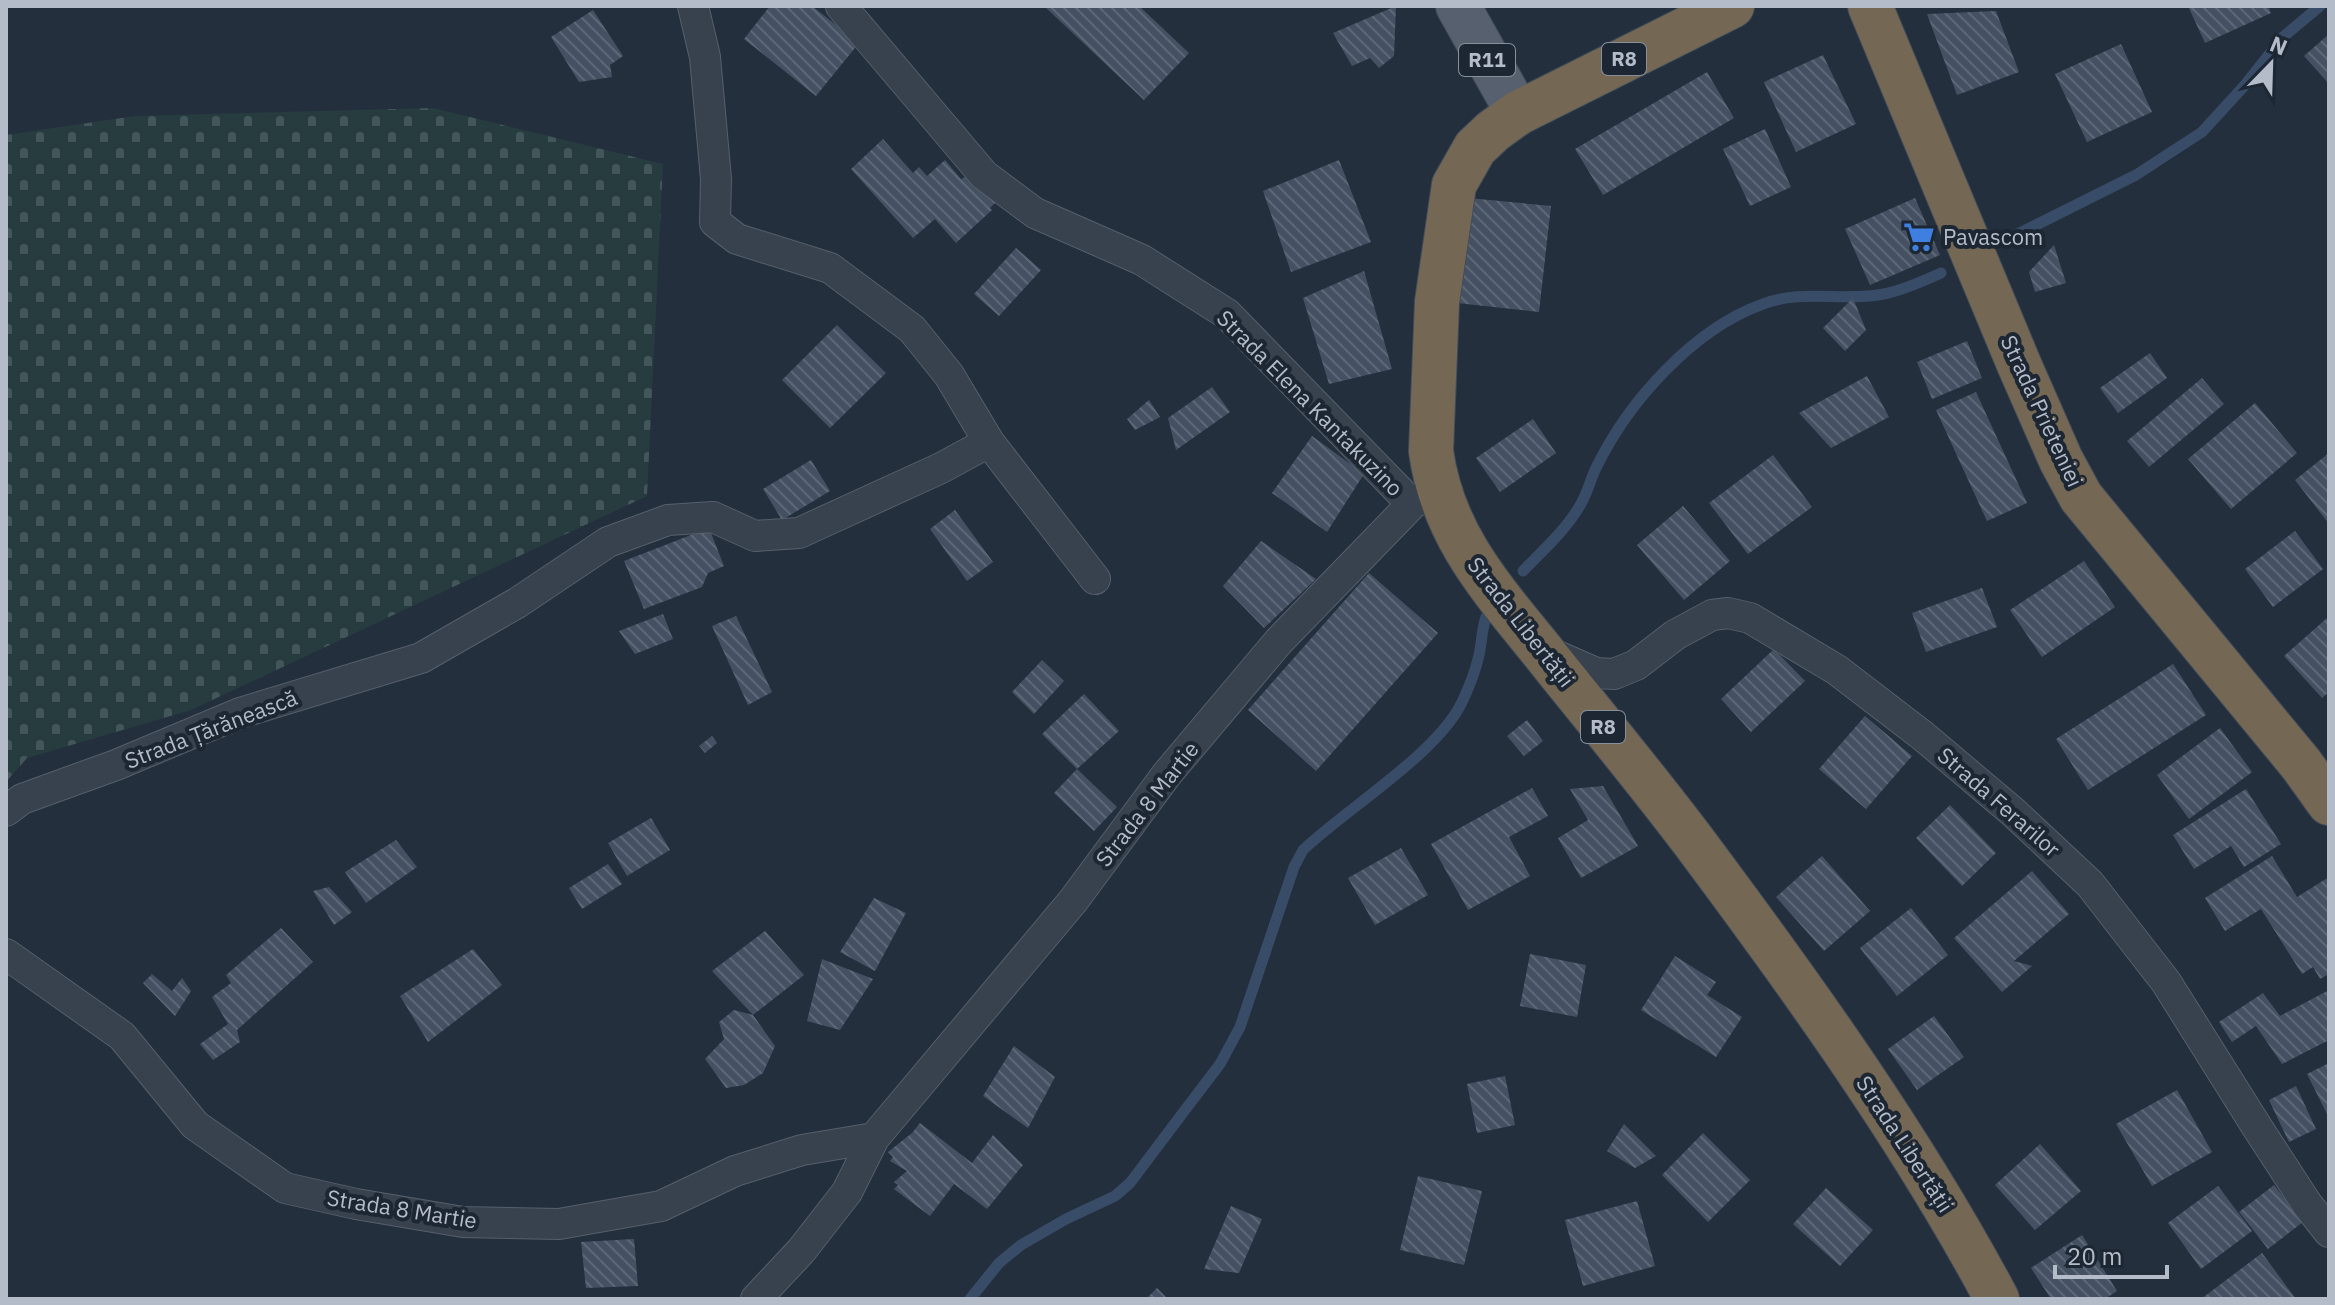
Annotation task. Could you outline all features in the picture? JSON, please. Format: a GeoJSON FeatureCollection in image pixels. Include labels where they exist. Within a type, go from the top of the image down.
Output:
{"type":"FeatureCollection","features":[{"type":"Feature","properties":{"kind":"highway","name":"R8"},"geometry":{"type":"LineString","coordinates":[[1518,113],[1732,6]]}},
{"type":"Feature","properties":{"kind":"highway","name":"Strada Prieteniei"},"geometry":{"type":"LineString","coordinates":[[1870,6],[2018,362],[2061,460],[2081,497],[2301,764],[2329,803]]}},
{"type":"Feature","properties":{"kind":"highway","name":"Strada Libertății"},"geometry":{"type":"LineString","coordinates":[[1518,113],[1475,148],[1454,185],[1437,302],[1431,451],[1425,496],[1449,520],[1485,582],[1693,841],[1880,1102],[1930,1177],[1997,1299]]}},
{"type":"Feature","properties":{"kind":"main road","name":"R11"},"geometry":{"type":"LineString","coordinates":[[1458,6],[1518,113]]}},
{"type":"Feature","properties":{"kind":"street"},"geometry":{"type":"LineString","coordinates":[[693,6],[705,57],[716,179],[715,222],[737,239],[830,268],[912,329],[949,375],[989,442],[1095,579]]}},
{"type":"Feature","properties":{"kind":"street","name":"Strada Elena Kantakuzino"},"geometry":{"type":"LineString","coordinates":[[841,6],[984,175],[1035,213],[1142,260],[1227,314],[1425,496]]}},
{"type":"Feature","properties":{"kind":"street","name":"Strada Țărănească"},"geometry":{"type":"LineString","coordinates":[[6,811],[22,799],[116,765],[240,713],[421,658],[517,603],[608,542],[668,520],[713,517],[755,536],[799,533],[941,468],[989,442]]}},
{"type":"Feature","properties":{"kind":"street","name":"Strada 8 Martie"},"geometry":{"type":"LineString","coordinates":[[756,1299],[801,1251],[847,1192],[874,1138],[1073,901],[1167,774],[1269,653],[1425,496]]}},
{"type":"Feature","properties":{"kind":"street","name":"Strada Ferarilor"},"geometry":{"type":"LineString","coordinates":[[1539,648],[1596,673],[1614,674],[1636,665],[1712,615],[1728,613],[1750,618],[1837,670],[1923,736],[2090,884],[2166,982],[2290,1178],[2329,1232]]}},
{"type":"Feature","properties":{"kind":"street","name":"Strada 8 Martie"},"geometry":{"type":"LineString","coordinates":[[6,954],[122,1036],[195,1125],[285,1188],[356,1204],[463,1222],[559,1224],[661,1206],[735,1171],[802,1150],[874,1138]]}},
{"type":"Feature","properties":{"kind":"green space"},"geometry":{"type":"Polygon","coordinates":[[[433,108],[663,164],[647,496],[191,710],[27,758],[6,782],[6,135],[135,116],[433,108]]]}},
{"type":"Feature","properties":{"kind":"building"},"geometry":{"type":"Polygon","coordinates":[[[770,6],[812,6],[859,43],[816,96],[744,39],[770,6]]]}},
{"type":"Feature","properties":{"kind":"building"},"geometry":{"type":"Polygon","coordinates":[[[1044,6],[1139,6],[1189,53],[1144,100],[1044,6]]]}},
{"type":"Feature","properties":{"kind":"building"},"geometry":{"type":"Polygon","coordinates":[[[1396,6],[1394,56],[1379,68],[1370,58],[1352,66],[1333,33],[1396,6]]]}},
{"type":"Feature","properties":{"kind":"building"},"geometry":{"type":"Polygon","coordinates":[[[2188,6],[2268,6],[2271,13],[2205,43],[2188,6]]]}},
{"type":"Feature","properties":{"kind":"building"},"geometry":{"type":"Polygon","coordinates":[[[593,10],[623,56],[610,65],[612,77],[579,82],[551,37],[593,10]]]}},
{"type":"Feature","properties":{"kind":"building"},"geometry":{"type":"Polygon","coordinates":[[[1996,11],[2019,72],[1957,95],[1927,14],[1996,11]]]}},
{"type":"Feature","properties":{"kind":"building"},"geometry":{"type":"Polygon","coordinates":[[[2329,34],[2329,84],[2304,56],[2329,34]]]}},
{"type":"Feature","properties":{"kind":"building"},"geometry":{"type":"Polygon","coordinates":[[[2121,44],[2152,112],[2087,142],[2055,74],[2121,44]]]}},
{"type":"Feature","properties":{"kind":"building"},"geometry":{"type":"Polygon","coordinates":[[[1823,55],[1856,124],[1796,152],[1764,82],[1823,55]]]}},
{"type":"Feature","properties":{"kind":"building"},"geometry":{"type":"Polygon","coordinates":[[[1707,72],[1734,118],[1603,195],[1575,149],[1707,72]]]}},
{"type":"Feature","properties":{"kind":"building"},"geometry":{"type":"Polygon","coordinates":[[[1765,129],[1791,187],[1750,206],[1723,149],[1765,129]]]}},
{"type":"Feature","properties":{"kind":"building"},"geometry":{"type":"Polygon","coordinates":[[[883,139],[913,173],[919,167],[927,176],[945,160],[961,179],[973,173],[997,201],[990,208],[992,210],[956,243],[935,219],[913,238],[851,169],[883,139]]]}},
{"type":"Feature","properties":{"kind":"building"},"geometry":{"type":"Polygon","coordinates":[[[1339,160],[1371,242],[1291,272],[1263,191],[1339,160]]]}},
{"type":"Feature","properties":{"kind":"building"},"geometry":{"type":"Polygon","coordinates":[[[1468,198],[1551,206],[1539,312],[1457,303],[1468,198]]]}},
{"type":"Feature","properties":{"kind":"building"},"geometry":{"type":"Polygon","coordinates":[[[1915,198],[1940,255],[1870,285],[1845,229],[1915,198]]]}},
{"type":"Feature","properties":{"kind":"building"},"geometry":{"type":"Polygon","coordinates":[[[2054,245],[2066,283],[2035,292],[2029,272],[2054,245]]]}},
{"type":"Feature","properties":{"kind":"building"},"geometry":{"type":"Polygon","coordinates":[[[1016,248],[1041,270],[999,316],[974,294],[1016,248]]]}},
{"type":"Feature","properties":{"kind":"building"},"geometry":{"type":"Polygon","coordinates":[[[1364,271],[1392,369],[1329,384],[1303,298],[1364,271]]]}},
{"type":"Feature","properties":{"kind":"building"},"geometry":{"type":"Polygon","coordinates":[[[1853,298],[1866,330],[1845,351],[1823,328],[1853,298]]]}},
{"type":"Feature","properties":{"kind":"building"},"geometry":{"type":"Polygon","coordinates":[[[837,325],[886,373],[830,428],[782,380],[837,325]]]}},
{"type":"Feature","properties":{"kind":"building"},"geometry":{"type":"Polygon","coordinates":[[[1967,341],[1982,378],[1932,399],[1917,362],[1967,341]]]}},
{"type":"Feature","properties":{"kind":"building"},"geometry":{"type":"Polygon","coordinates":[[[2150,353],[2167,378],[2118,413],[2100,388],[2150,353]]]}},
{"type":"Feature","properties":{"kind":"building"},"geometry":{"type":"Polygon","coordinates":[[[1867,376],[1889,417],[1831,448],[1799,413],[1867,376]]]}},
{"type":"Feature","properties":{"kind":"building"},"geometry":{"type":"Polygon","coordinates":[[[2202,378],[2224,404],[2149,467],[2127,441],[2202,378]]]}},
{"type":"Feature","properties":{"kind":"building"},"geometry":{"type":"Polygon","coordinates":[[[1212,387],[1230,412],[1176,450],[1168,418],[1212,387]]]}},
{"type":"Feature","properties":{"kind":"building"},"geometry":{"type":"Polygon","coordinates":[[[1976,392],[2027,503],[1987,521],[1936,410],[1976,392]]]}},
{"type":"Feature","properties":{"kind":"building"},"geometry":{"type":"Polygon","coordinates":[[[1149,400],[1160,417],[1135,430],[1127,419],[1149,400]]]}},
{"type":"Feature","properties":{"kind":"building"},"geometry":{"type":"Polygon","coordinates":[[[2255,403],[2297,453],[2231,509],[2188,459],[2255,403]]]}},
{"type":"Feature","properties":{"kind":"building"},"geometry":{"type":"Polygon","coordinates":[[[1533,419],[1556,453],[1500,492],[1476,458],[1533,419]]]}},
{"type":"Feature","properties":{"kind":"building"},"geometry":{"type":"Polygon","coordinates":[[[1312,436],[1364,474],[1327,532],[1272,493],[1312,436]]]}},
{"type":"Feature","properties":{"kind":"building"},"geometry":{"type":"Polygon","coordinates":[[[2329,453],[2329,524],[2295,480],[2329,453]]]}},
{"type":"Feature","properties":{"kind":"building"},"geometry":{"type":"Polygon","coordinates":[[[1773,455],[1812,507],[1748,554],[1709,503],[1773,455]]]}},
{"type":"Feature","properties":{"kind":"building"},"geometry":{"type":"Polygon","coordinates":[[[811,460],[830,491],[782,520],[763,489],[811,460]]]}},
{"type":"Feature","properties":{"kind":"building"},"geometry":{"type":"Polygon","coordinates":[[[1683,506],[1730,561],[1684,600],[1637,545],[1683,506]]]}},
{"type":"Feature","properties":{"kind":"building"},"geometry":{"type":"Polygon","coordinates":[[[955,510],[993,562],[967,581],[930,529],[955,510]]]}},
{"type":"Feature","properties":{"kind":"building"},"geometry":{"type":"Polygon","coordinates":[[[709,528],[724,566],[708,573],[702,587],[644,609],[624,561],[709,528]]]}},
{"type":"Feature","properties":{"kind":"building"},"geometry":{"type":"Polygon","coordinates":[[[2295,531],[2323,569],[2273,607],[2245,569],[2295,531]]]}},
{"type":"Feature","properties":{"kind":"building"},"geometry":{"type":"Polygon","coordinates":[[[1261,541],[1316,579],[1264,628],[1223,586],[1261,541]]]}},
{"type":"Feature","properties":{"kind":"building"},"geometry":{"type":"Polygon","coordinates":[[[2084,561],[2115,607],[2042,657],[2010,610],[2084,561]]]}},
{"type":"Feature","properties":{"kind":"building"},"geometry":{"type":"Polygon","coordinates":[[[1369,573],[1438,633],[1316,771],[1248,710],[1369,573]]]}},
{"type":"Feature","properties":{"kind":"building"},"geometry":{"type":"Polygon","coordinates":[[[1982,588],[1997,627],[1926,652],[1912,613],[1982,588]]]}},
{"type":"Feature","properties":{"kind":"building"},"geometry":{"type":"Polygon","coordinates":[[[663,614],[673,639],[635,654],[619,631],[663,614]]]}},
{"type":"Feature","properties":{"kind":"building"},"geometry":{"type":"Polygon","coordinates":[[[736,616],[772,692],[748,705],[712,626],[736,616]]]}},
{"type":"Feature","properties":{"kind":"building"},"geometry":{"type":"Polygon","coordinates":[[[2327,618],[2329,692],[2322,698],[2284,656],[2327,618]]]}},
{"type":"Feature","properties":{"kind":"building"},"geometry":{"type":"Polygon","coordinates":[[[1774,649],[1805,681],[1751,732],[1721,699],[1774,649]]]}},
{"type":"Feature","properties":{"kind":"building"},"geometry":{"type":"Polygon","coordinates":[[[1042,660],[1064,681],[1034,714],[1012,692],[1042,660]]]}},
{"type":"Feature","properties":{"kind":"building"},"geometry":{"type":"Polygon","coordinates":[[[2173,664],[2206,715],[2088,790],[2056,739],[2173,664]]]}},
{"type":"Feature","properties":{"kind":"building"},"geometry":{"type":"Polygon","coordinates":[[[1084,694],[1119,731],[1077,769],[1042,734],[1084,694]]]}},
{"type":"Feature","properties":{"kind":"building"},"geometry":{"type":"Polygon","coordinates":[[[1865,716],[1912,756],[1866,809],[1819,769],[1865,716]]]}},
{"type":"Feature","properties":{"kind":"building"},"geometry":{"type":"Polygon","coordinates":[[[1527,720],[1543,741],[1524,756],[1507,736],[1527,720]]]}},
{"type":"Feature","properties":{"kind":"building"},"geometry":{"type":"Polygon","coordinates":[[[2220,728],[2252,772],[2189,819],[2157,775],[2220,728]]]}},
{"type":"Feature","properties":{"kind":"building"},"geometry":{"type":"Polygon","coordinates":[[[712,736],[717,743],[705,753],[699,746],[712,736]]]}},
{"type":"Feature","properties":{"kind":"building"},"geometry":{"type":"Polygon","coordinates":[[[1077,769],[1117,807],[1094,831],[1054,793],[1077,769]]]}},
{"type":"Feature","properties":{"kind":"building"},"geometry":{"type":"Polygon","coordinates":[[[1603,786],[1638,846],[1581,878],[1558,838],[1588,820],[1570,789],[1603,786]]]}},
{"type":"Feature","properties":{"kind":"building"},"geometry":{"type":"Polygon","coordinates":[[[1532,788],[1548,816],[1509,837],[1530,876],[1468,910],[1431,844],[1532,788]]]}},
{"type":"Feature","properties":{"kind":"building"},"geometry":{"type":"Polygon","coordinates":[[[2246,789],[2281,844],[2244,867],[2231,846],[2194,869],[2173,835],[2246,789]]]}},
{"type":"Feature","properties":{"kind":"building"},"geometry":{"type":"Polygon","coordinates":[[[1950,805],[1996,853],[1962,886],[1916,838],[1950,805]]]}},
{"type":"Feature","properties":{"kind":"building"},"geometry":{"type":"Polygon","coordinates":[[[651,818],[670,850],[627,876],[608,843],[651,818]]]}},
{"type":"Feature","properties":{"kind":"building"},"geometry":{"type":"Polygon","coordinates":[[[396,840],[417,867],[366,903],[345,872],[396,840]]]}},
{"type":"Feature","properties":{"kind":"building"},"geometry":{"type":"Polygon","coordinates":[[[1401,848],[1428,895],[1375,925],[1348,878],[1401,848]]]}},
{"type":"Feature","properties":{"kind":"building"},"geometry":{"type":"Polygon","coordinates":[[[1822,856],[1870,911],[1824,951],[1776,897],[1822,856]]]}},
{"type":"Feature","properties":{"kind":"building"},"geometry":{"type":"Polygon","coordinates":[[[2272,856],[2297,897],[2329,877],[2329,974],[2320,979],[2313,967],[2302,974],[2261,909],[2225,931],[2205,898],[2272,856]]]}},
{"type":"Feature","properties":{"kind":"building"},"geometry":{"type":"Polygon","coordinates":[[[608,864],[622,884],[582,909],[569,888],[608,864]]]}},
{"type":"Feature","properties":{"kind":"building"},"geometry":{"type":"Polygon","coordinates":[[[2032,871],[2069,914],[2014,961],[2032,966],[2002,992],[1954,938],[2032,871]]]}},
{"type":"Feature","properties":{"kind":"building"},"geometry":{"type":"Polygon","coordinates":[[[329,887],[352,912],[334,925],[313,891],[329,887]]]}},
{"type":"Feature","properties":{"kind":"building"},"geometry":{"type":"Polygon","coordinates":[[[874,898],[906,913],[875,971],[840,952],[874,898]]]}},
{"type":"Feature","properties":{"kind":"building"},"geometry":{"type":"Polygon","coordinates":[[[1911,908],[1948,955],[1897,996],[1860,948],[1911,908]]]}},
{"type":"Feature","properties":{"kind":"building"},"geometry":{"type":"Polygon","coordinates":[[[281,928],[313,962],[237,1030],[240,1042],[213,1060],[200,1044],[228,1024],[212,997],[231,983],[226,975],[281,928]]]}},
{"type":"Feature","properties":{"kind":"building"},"geometry":{"type":"Polygon","coordinates":[[[765,931],[804,975],[753,1015],[712,971],[765,931]]]}},
{"type":"Feature","properties":{"kind":"building"},"geometry":{"type":"Polygon","coordinates":[[[473,949],[502,985],[428,1042],[400,996],[473,949]]]}},
{"type":"Feature","properties":{"kind":"building"},"geometry":{"type":"Polygon","coordinates":[[[1530,954],[1586,965],[1577,1017],[1520,1006],[1530,954]]]}},
{"type":"Feature","properties":{"kind":"building"},"geometry":{"type":"Polygon","coordinates":[[[1675,956],[1716,982],[1707,995],[1742,1017],[1716,1057],[1641,1010],[1675,956]]]}},
{"type":"Feature","properties":{"kind":"building"},"geometry":{"type":"Polygon","coordinates":[[[822,959],[873,979],[840,1030],[807,1021],[822,959]]]}},
{"type":"Feature","properties":{"kind":"building"},"geometry":{"type":"Polygon","coordinates":[[[152,974],[172,991],[182,978],[191,991],[175,1016],[143,983],[152,974]]]}},
{"type":"Feature","properties":{"kind":"building"},"geometry":{"type":"Polygon","coordinates":[[[2329,990],[2329,1040],[2282,1064],[2256,1026],[2232,1042],[2219,1022],[2263,993],[2280,1016],[2329,990]]]}},
{"type":"Feature","properties":{"kind":"building"},"geometry":{"type":"Polygon","coordinates":[[[734,1010],[753,1015],[775,1046],[763,1073],[744,1085],[726,1088],[705,1059],[724,1039],[719,1022],[734,1010]]]}},
{"type":"Feature","properties":{"kind":"building"},"geometry":{"type":"Polygon","coordinates":[[[1934,1016],[1964,1057],[1917,1090],[1888,1049],[1934,1016]]]}},
{"type":"Feature","properties":{"kind":"building"},"geometry":{"type":"Polygon","coordinates":[[[1014,1046],[1055,1077],[1028,1128],[983,1096],[1014,1046]]]}},
{"type":"Feature","properties":{"kind":"building"},"geometry":{"type":"Polygon","coordinates":[[[2329,1063],[2329,1118],[2307,1074],[2329,1063]]]}},
{"type":"Feature","properties":{"kind":"building"},"geometry":{"type":"Polygon","coordinates":[[[1505,1076],[1515,1125],[1477,1133],[1467,1084],[1505,1076]]]}},
{"type":"Feature","properties":{"kind":"building"},"geometry":{"type":"Polygon","coordinates":[[[2296,1086],[2316,1129],[2289,1142],[2269,1100],[2296,1086]]]}},
{"type":"Feature","properties":{"kind":"building"},"geometry":{"type":"Polygon","coordinates":[[[2177,1090],[2212,1152],[2152,1186],[2116,1124],[2177,1090]]]}},
{"type":"Feature","properties":{"kind":"building"},"geometry":{"type":"Polygon","coordinates":[[[920,1123],[972,1163],[993,1135],[1023,1165],[987,1209],[954,1184],[930,1216],[894,1189],[898,1185],[894,1182],[907,1171],[890,1161],[893,1157],[888,1152],[920,1123]]]}},
{"type":"Feature","properties":{"kind":"building"},"geometry":{"type":"Polygon","coordinates":[[[1624,1124],[1656,1156],[1635,1168],[1607,1151],[1624,1124]]]}},
{"type":"Feature","properties":{"kind":"building"},"geometry":{"type":"Polygon","coordinates":[[[1703,1133],[1750,1180],[1708,1222],[1662,1175],[1703,1133]]]}},
{"type":"Feature","properties":{"kind":"building"},"geometry":{"type":"Polygon","coordinates":[[[2040,1144],[2081,1191],[2035,1230],[1995,1185],[2040,1144]]]}},
{"type":"Feature","properties":{"kind":"building"},"geometry":{"type":"Polygon","coordinates":[[[1418,1176],[1482,1191],[1464,1265],[1400,1250],[1418,1176]]]}},
{"type":"Feature","properties":{"kind":"building"},"geometry":{"type":"Polygon","coordinates":[[[2274,1185],[2303,1222],[2268,1249],[2239,1212],[2274,1185]]]}},
{"type":"Feature","properties":{"kind":"building"},"geometry":{"type":"Polygon","coordinates":[[[2218,1186],[2252,1231],[2201,1269],[2168,1223],[2218,1186]]]}},
{"type":"Feature","properties":{"kind":"building"},"geometry":{"type":"Polygon","coordinates":[[[1826,1188],[1873,1230],[1840,1266],[1793,1224],[1826,1188]]]}},
{"type":"Feature","properties":{"kind":"building"},"geometry":{"type":"Polygon","coordinates":[[[1637,1201],[1655,1266],[1583,1286],[1565,1220],[1637,1201]]]}},
{"type":"Feature","properties":{"kind":"building"},"geometry":{"type":"Polygon","coordinates":[[[1231,1206],[1262,1219],[1239,1273],[1204,1269],[1231,1206]]]}},
{"type":"Feature","properties":{"kind":"building"},"geometry":{"type":"Polygon","coordinates":[[[2082,1235],[2117,1291],[2105,1299],[2051,1299],[2031,1268],[2082,1235]]]}},
{"type":"Feature","properties":{"kind":"building"},"geometry":{"type":"Polygon","coordinates":[[[634,1239],[638,1286],[586,1288],[581,1242],[634,1239]]]}},
{"type":"Feature","properties":{"kind":"building"},"geometry":{"type":"Polygon","coordinates":[[[2262,1253],[2296,1299],[2201,1299],[2262,1253]]]}},
{"type":"Feature","properties":{"kind":"building"},"geometry":{"type":"Polygon","coordinates":[[[1157,1288],[1168,1299],[1146,1299],[1157,1288]]]}},
{"type":"Feature","properties":{"kind":"waterway"},"geometry":{"type":"LineString","coordinates":[[2006,240],[2136,175],[2202,132],[2283,37],[2320,6]]}},
{"type":"Feature","properties":{"kind":"waterway"},"geometry":{"type":"LineString","coordinates":[[1523,571],[1573,516],[1609,443],[1644,394],[1688,349],[1712,331],[1737,316],[1778,300],[1884,294],[1941,273]]}},
{"type":"Feature","properties":{"kind":"waterway"},"geometry":{"type":"LineString","coordinates":[[970,1299],[999,1263],[1021,1245],[1115,1196],[1130,1183],[1220,1064],[1240,1027],[1294,867],[1303,850],[1414,759],[1451,720],[1474,674],[1486,617]]}},
{"type":"Feature","properties":{"kind":"place","name":"Pavascom"},"geometry":{"type":"Point","coordinates":[1919,237]}}]}
